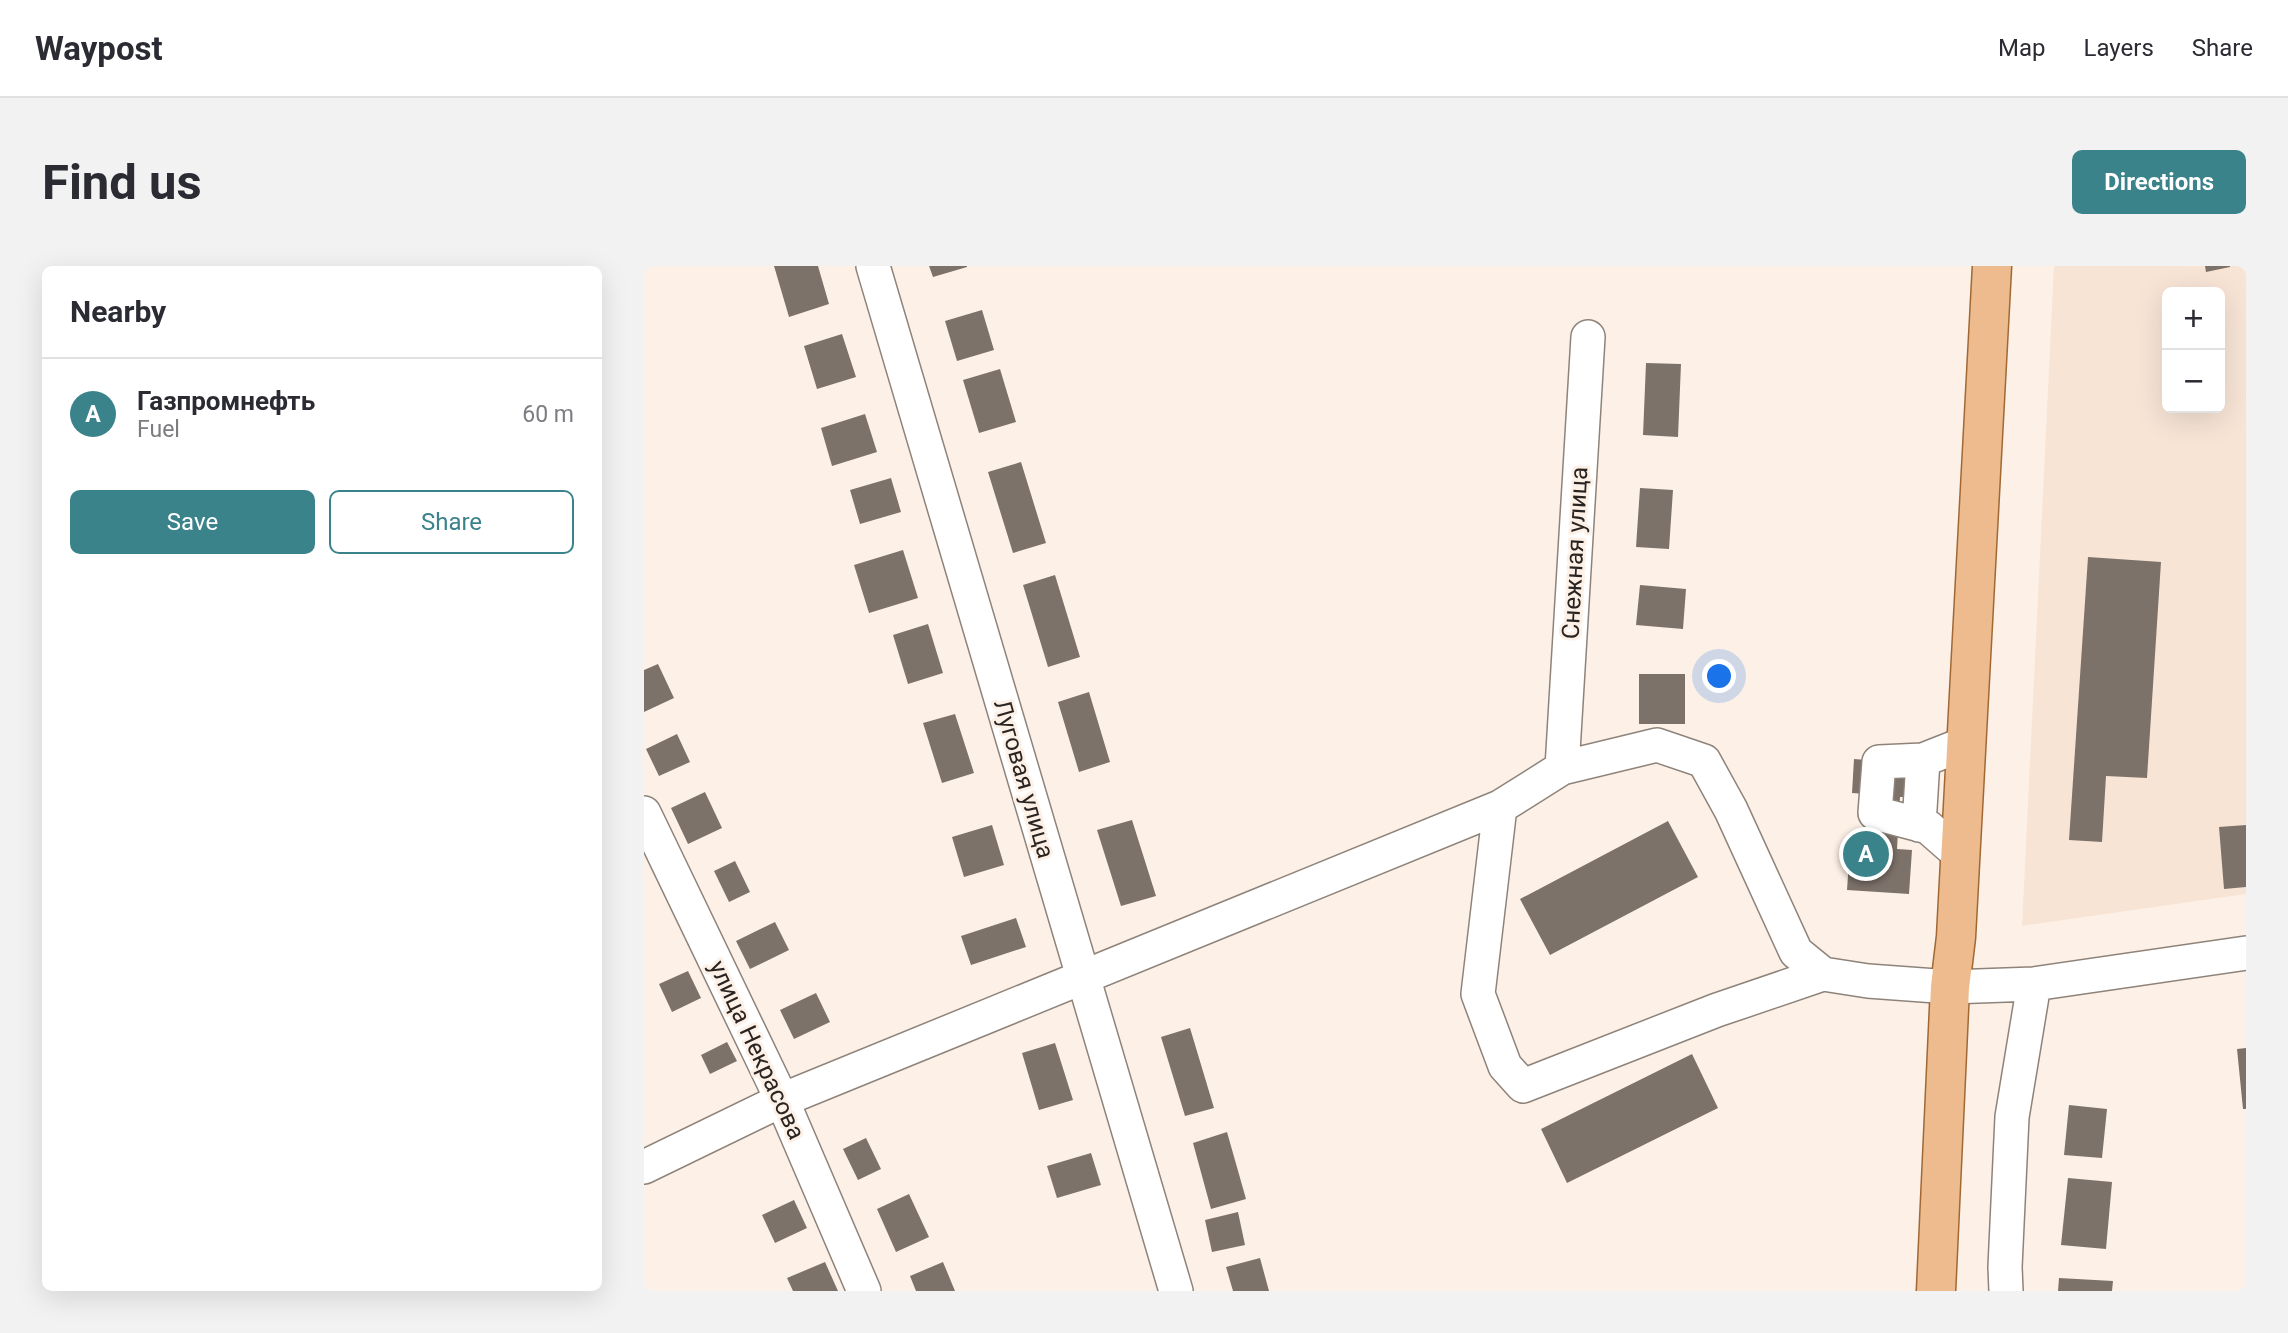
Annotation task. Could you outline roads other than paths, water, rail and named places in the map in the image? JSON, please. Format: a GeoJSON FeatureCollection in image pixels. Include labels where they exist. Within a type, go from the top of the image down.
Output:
{"type":"FeatureCollection","features":[{"type":"Feature","properties":{"kind":"main road"},"geometry":{"type":"LineString","coordinates":[[1936,1291],[1950,987],[1956,937],[1992,266]]}},
{"type":"Feature","properties":{"kind":"street","name":"Луговая улица"},"geometry":{"type":"LineString","coordinates":[[873,266],[1176,1291]]}},
{"type":"Feature","properties":{"kind":"street","name":"Снежная улица"},"geometry":{"type":"LineString","coordinates":[[1562,768],[1588,337]]}},
{"type":"Feature","properties":{"kind":"street"},"geometry":{"type":"LineString","coordinates":[[1960,855],[1928,827],[1875,813],[1879,762],[1912,761],[1966,743]]}},
{"type":"Feature","properties":{"kind":"street"},"geometry":{"type":"LineString","coordinates":[[644,1167],[782,1100],[1500,807],[1562,768],[1657,745],[1704,761],[1731,810],[1796,952],[1823,974]]}},
{"type":"Feature","properties":{"kind":"street"},"geometry":{"type":"LineString","coordinates":[[1909,822],[1912,761]]}},
{"type":"Feature","properties":{"kind":"street"},"geometry":{"type":"LineString","coordinates":[[1500,807],[1478,994],[1505,1066],[1523,1086],[1717,1010],[1823,974],[1868,981],[1950,987],[2034,984],[2246,953]]}},
{"type":"Feature","properties":{"kind":"street","name":"улица Некрасова"},"geometry":{"type":"LineString","coordinates":[[644,813],[782,1100],[864,1291]]}},
{"type":"Feature","properties":{"kind":"street"},"geometry":{"type":"LineString","coordinates":[[2006,1291],[2012,1117],[2034,984]]}},
{"type":"Feature","properties":{"kind":"place","name":"Газпромнефть"},"geometry":{"type":"Point","coordinates":[1866,854]}}]}
